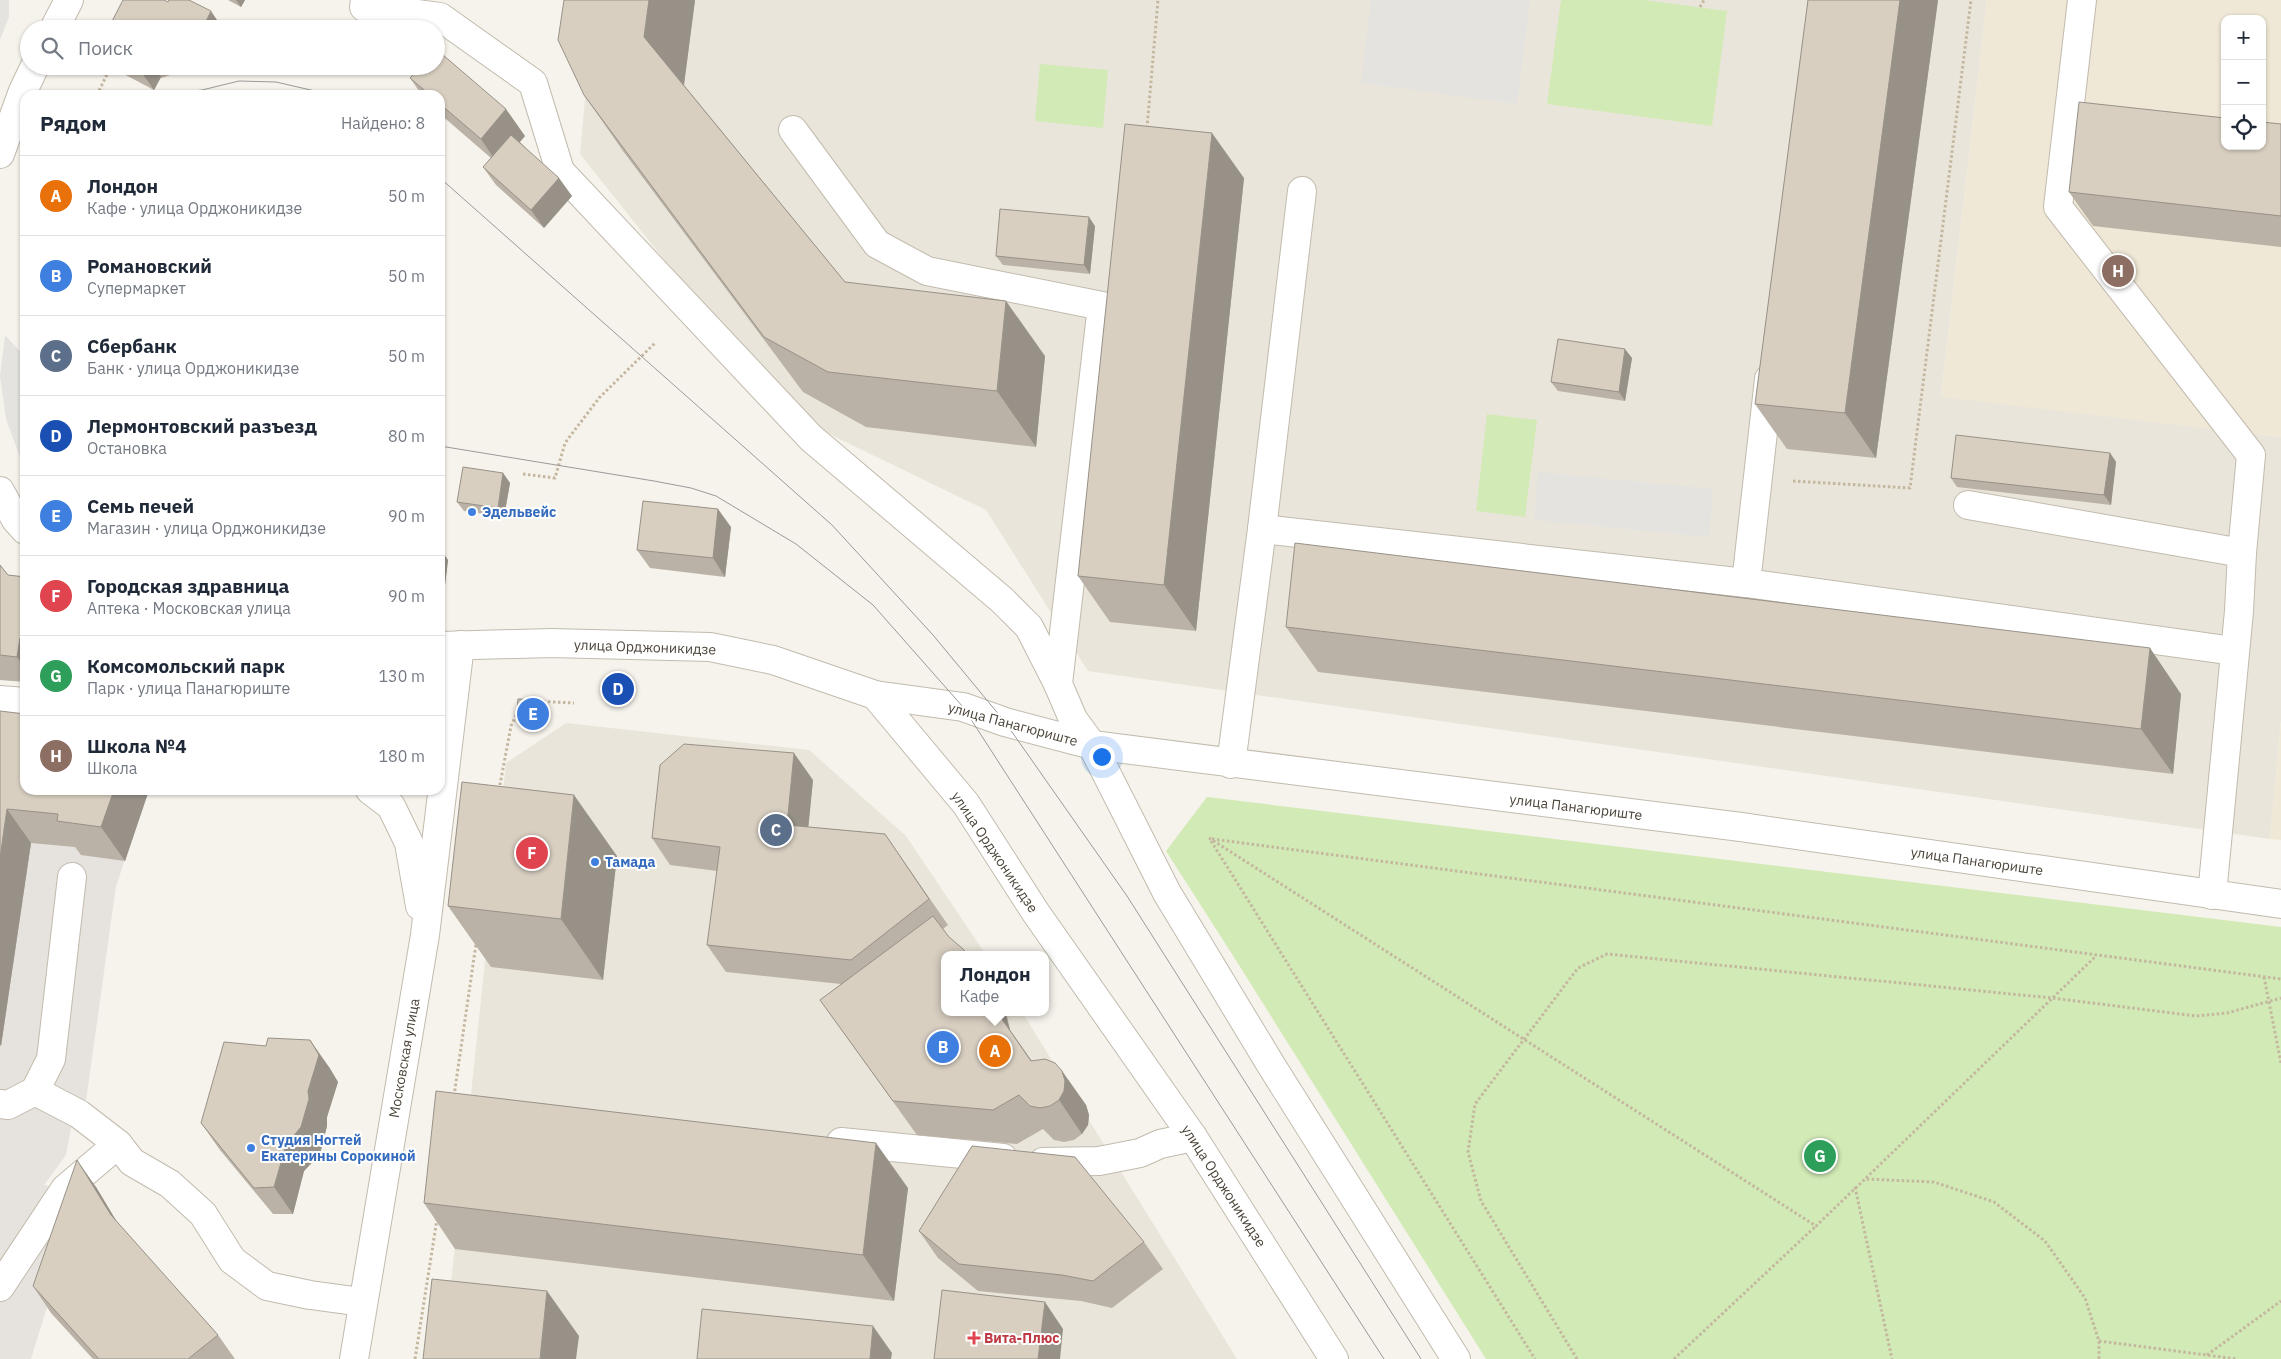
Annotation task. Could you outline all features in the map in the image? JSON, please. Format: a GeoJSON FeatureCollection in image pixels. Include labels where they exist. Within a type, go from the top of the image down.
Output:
{"type":"FeatureCollection","features":[{"type":"Feature","properties":{"kind":"street"},"geometry":{"type":"LineString","coordinates":[[59,20],[69,0]]}},
{"type":"Feature","properties":{"kind":"street"},"geometry":{"type":"LineString","coordinates":[[365,0],[364,7],[440,17],[444,20]]}},
{"type":"Feature","properties":{"kind":"street"},"geometry":{"type":"LineString","coordinates":[[2082,0],[2058,207],[2251,455],[2218,846],[2212,895]]}},
{"type":"Feature","properties":{"kind":"street"},"geometry":{"type":"LineString","coordinates":[[445,21],[533,84],[560,171],[811,438],[1002,600],[1029,627],[1058,684],[1073,719],[1092,745],[1167,893],[1456,1359]]}},
{"type":"Feature","properties":{"kind":"street"},"geometry":{"type":"LineString","coordinates":[[23,90],[31,75]]}},
{"type":"Feature","properties":{"kind":"street"},"geometry":{"type":"LineString","coordinates":[[0,154],[20,99]]}},
{"type":"Feature","properties":{"kind":"street"},"geometry":{"type":"LineString","coordinates":[[793,130],[877,244],[927,271],[1102,306],[1058,684]]}},
{"type":"Feature","properties":{"kind":"street"},"geometry":{"type":"LineString","coordinates":[[1231,764],[1262,529],[1302,191]]}},
{"type":"Feature","properties":{"kind":"street"},"geometry":{"type":"LineString","coordinates":[[1746,583],[1772,351]]}},
{"type":"Feature","properties":{"kind":"street"},"geometry":{"type":"LineString","coordinates":[[0,491],[20,524]]}},
{"type":"Feature","properties":{"kind":"street"},"geometry":{"type":"LineString","coordinates":[[1968,505],[2242,553]]}},
{"type":"Feature","properties":{"kind":"street"},"geometry":{"type":"LineString","coordinates":[[1262,529],[1746,583],[2234,651]]}},
{"type":"Feature","properties":{"kind":"street","name":"улица Орджоникидзе"},"geometry":{"type":"LineString","coordinates":[[450,645],[551,643],[710,647],[773,660],[875,696],[966,804],[1036,913],[1193,1137],[1334,1359]]}},
{"type":"Feature","properties":{"kind":"street","name":"Московская улица"},"geometry":{"type":"LineString","coordinates":[[445,703],[450,645]]}},
{"type":"Feature","properties":{"kind":"street","name":"улица Панагюриште"},"geometry":{"type":"LineString","coordinates":[[875,696],[963,707],[1005,722],[1092,745],[1741,827],[2281,904]]}},
{"type":"Feature","properties":{"kind":"street"},"geometry":{"type":"LineString","coordinates":[[0,700],[20,702]]}},
{"type":"Feature","properties":{"kind":"street","name":"Московская улица"},"geometry":{"type":"LineString","coordinates":[[377,795],[391,806],[409,843],[425,935]]}},
{"type":"Feature","properties":{"kind":"street","name":"Московская улица"},"geometry":{"type":"LineString","coordinates":[[354,1359],[362,1302],[425,935],[437,795]]}},
{"type":"Feature","properties":{"kind":"street"},"geometry":{"type":"LineString","coordinates":[[0,1104],[8,1105],[35,1091],[50,1059],[72,877]]}},
{"type":"Feature","properties":{"kind":"street"},"geometry":{"type":"LineString","coordinates":[[35,1091],[78,1114],[118,1144],[132,1162],[170,1184],[203,1214],[232,1260],[267,1286],[310,1296],[362,1302]]}},
{"type":"Feature","properties":{"kind":"street"},"geometry":{"type":"LineString","coordinates":[[818,1140],[1044,1162],[1099,1162],[1140,1153],[1160,1144],[1193,1137]]}},
{"type":"Feature","properties":{"kind":"street"},"geometry":{"type":"LineString","coordinates":[[0,1287],[65,1189],[118,1144]]}},
{"type":"Feature","properties":{"kind":"path"},"geometry":{"type":"LineString","coordinates":[[1146,134],[1158,0]]}},
{"type":"Feature","properties":{"kind":"path"},"geometry":{"type":"LineString","coordinates":[[1700,8],[1704,0]]}},
{"type":"Feature","properties":{"kind":"path"},"geometry":{"type":"LineString","coordinates":[[1757,478],[1910,488],[1971,0]]}},
{"type":"Feature","properties":{"kind":"path"},"geometry":{"type":"LineString","coordinates":[[99,90],[107,75]]}},
{"type":"Feature","properties":{"kind":"path"},"geometry":{"type":"LineString","coordinates":[[524,474],[556,478],[565,443],[599,398],[655,343]]}},
{"type":"Feature","properties":{"kind":"path"},"geometry":{"type":"LineString","coordinates":[[526,702],[535,700],[574,703]]}},
{"type":"Feature","properties":{"kind":"path"},"geometry":{"type":"LineString","coordinates":[[497,798],[511,726],[520,708]]}},
{"type":"Feature","properties":{"kind":"path"},"geometry":{"type":"LineString","coordinates":[[1209,838],[2281,979]]}},
{"type":"Feature","properties":{"kind":"path"},"geometry":{"type":"LineString","coordinates":[[1209,838],[1816,1226]]}},
{"type":"Feature","properties":{"kind":"path"},"geometry":{"type":"LineString","coordinates":[[1209,838],[1535,1359]]}},
{"type":"Feature","properties":{"kind":"path"},"geometry":{"type":"LineString","coordinates":[[454,1102],[478,937]]}},
{"type":"Feature","properties":{"kind":"path"},"geometry":{"type":"LineString","coordinates":[[1577,1359],[1480,1201],[1468,1152],[1475,1104],[1578,968],[1606,954],[2052,998],[2196,1016],[2227,1013],[2281,998]]}},
{"type":"Feature","properties":{"kind":"path"},"geometry":{"type":"LineString","coordinates":[[1674,1359],[1816,1226],[2095,956]]}},
{"type":"Feature","properties":{"kind":"path"},"geometry":{"type":"LineString","coordinates":[[2264,977],[2281,1063]]}},
{"type":"Feature","properties":{"kind":"path"},"geometry":{"type":"LineString","coordinates":[[1865,1179],[1934,1182],[1994,1202],[2045,1241],[2085,1298],[2099,1341],[2099,1359]]}},
{"type":"Feature","properties":{"kind":"path"},"geometry":{"type":"LineString","coordinates":[[1855,1187],[1894,1359]]}},
{"type":"Feature","properties":{"kind":"path"},"geometry":{"type":"LineString","coordinates":[[414,1359],[438,1210]]}},
{"type":"Feature","properties":{"kind":"path"},"geometry":{"type":"LineString","coordinates":[[2207,1355],[2281,1301]]}},
{"type":"Feature","properties":{"kind":"path"},"geometry":{"type":"LineString","coordinates":[[2099,1341],[2237,1359]]}},
{"type":"Feature","properties":{"kind":"shaded area"},"geometry":{"type":"Polygon","coordinates":[[[0,0],[9,0],[9,17],[0,40],[0,0]]]}},
{"type":"Feature","properties":{"kind":"shaded area"},"geometry":{"type":"Polygon","coordinates":[[[594,0],[1987,0],[1941,396],[2281,437],[2281,720],[2270,839],[1088,671],[986,510],[786,413],[580,154],[594,0]]]}},
{"type":"Feature","properties":{"kind":"shaded area"},"geometry":{"type":"Polygon","coordinates":[[[1371,0],[1530,0],[1517,104],[1361,83],[1371,0]]]}},
{"type":"Feature","properties":{"kind":"shaded area"},"geometry":{"type":"Polygon","coordinates":[[[1987,0],[2281,0],[2281,437],[1941,397],[1987,0]]]}},
{"type":"Feature","properties":{"kind":"shaded area"},"geometry":{"type":"Polygon","coordinates":[[[5,335],[20,352],[20,457],[6,419],[0,376],[5,335]]]}},
{"type":"Feature","properties":{"kind":"shaded area"},"geometry":{"type":"Polygon","coordinates":[[[1538,472],[1713,489],[1709,537],[1534,520],[1538,472]]]}},
{"type":"Feature","properties":{"kind":"shaded area"},"geometry":{"type":"Polygon","coordinates":[[[2281,720],[2281,840],[2270,839],[2281,720]]]}},
{"type":"Feature","properties":{"kind":"shaded area"},"geometry":{"type":"Polygon","coordinates":[[[566,723],[809,750],[906,836],[983,951],[941,951],[941,1016],[1024,1016],[1237,1359],[443,1359],[506,763],[566,723]]]}},
{"type":"Feature","properties":{"kind":"shaded area"},"geometry":{"type":"Polygon","coordinates":[[[0,741],[20,780],[20,795],[147,795],[116,886],[86,1101],[71,1128],[66,1155],[44,1185],[82,1193],[31,1359],[0,1359],[0,741]]]}},
{"type":"Feature","properties":{"kind":"green space"},"geometry":{"type":"Polygon","coordinates":[[[1561,0],[1644,0],[1727,11],[1712,126],[1547,104],[1561,0]]]}},
{"type":"Feature","properties":{"kind":"green space"},"geometry":{"type":"Polygon","coordinates":[[[1040,64],[1108,70],[1103,128],[1035,121],[1040,64]]]}},
{"type":"Feature","properties":{"kind":"green space"},"geometry":{"type":"Polygon","coordinates":[[[1487,414],[1537,420],[1525,517],[1476,511],[1487,414]]]}},
{"type":"Feature","properties":{"kind":"green space"},"geometry":{"type":"Polygon","coordinates":[[[1207,797],[2281,927],[2281,1359],[1486,1359],[1166,851],[1207,797]]]}},
{"type":"Feature","properties":{"kind":"building"},"geometry":{"type":"Polygon","coordinates":[[[123,0],[164,0],[168,2],[169,0],[189,0],[211,11],[206,20],[113,20],[123,0]]]}},
{"type":"Feature","properties":{"kind":"building"},"geometry":{"type":"Polygon","coordinates":[[[564,0],[649,0],[644,37],[845,282],[1006,301],[997,391],[828,372],[764,337],[584,95],[558,40],[564,0]]]}},
{"type":"Feature","properties":{"kind":"building"},"geometry":{"type":"Polygon","coordinates":[[[1808,0],[1900,0],[1845,413],[1755,404],[1808,0]]]}},
{"type":"Feature","properties":{"kind":"building"},"geometry":{"type":"Polygon","coordinates":[[[445,57],[506,109],[481,139],[445,108],[445,90],[424,90],[410,78],[413,75],[445,75],[445,57]]]}},
{"type":"Feature","properties":{"kind":"building"},"geometry":{"type":"Polygon","coordinates":[[[2079,102],[2221,118],[2221,150],[2266,150],[2266,122],[2281,124],[2281,216],[2069,192],[2079,102]]]}},
{"type":"Feature","properties":{"kind":"building"},"geometry":{"type":"Polygon","coordinates":[[[1125,124],[1212,133],[1164,585],[1078,576],[1125,124]]]}},
{"type":"Feature","properties":{"kind":"building"},"geometry":{"type":"Polygon","coordinates":[[[511,135],[559,178],[531,210],[483,167],[511,135]]]}},
{"type":"Feature","properties":{"kind":"building"},"geometry":{"type":"Polygon","coordinates":[[[1000,209],[1089,217],[1084,265],[996,256],[1000,209]]]}},
{"type":"Feature","properties":{"kind":"building"},"geometry":{"type":"Polygon","coordinates":[[[1558,339],[1625,349],[1619,392],[1551,382],[1558,339]]]}},
{"type":"Feature","properties":{"kind":"building"},"geometry":{"type":"Polygon","coordinates":[[[1956,435],[2110,453],[2104,495],[1951,478],[1956,435]]]}},
{"type":"Feature","properties":{"kind":"building"},"geometry":{"type":"Polygon","coordinates":[[[463,467],[503,473],[498,508],[457,502],[463,467]]]}},
{"type":"Feature","properties":{"kind":"building"},"geometry":{"type":"Polygon","coordinates":[[[643,501],[718,509],[713,558],[637,550],[643,501]]]}},
{"type":"Feature","properties":{"kind":"building"},"geometry":{"type":"Polygon","coordinates":[[[1295,543],[2150,648],[2141,729],[1286,627],[1295,543]]]}},
{"type":"Feature","properties":{"kind":"building"},"geometry":{"type":"Polygon","coordinates":[[[0,565],[8,575],[20,576],[20,638],[17,657],[0,655],[0,565]]]}},
{"type":"Feature","properties":{"kind":"building"},"geometry":{"type":"Polygon","coordinates":[[[518,699],[536,700],[534,714],[517,713],[518,699]]]}},
{"type":"Feature","properties":{"kind":"building"},"geometry":{"type":"Polygon","coordinates":[[[0,711],[20,713],[20,795],[112,795],[101,827],[57,821],[58,814],[7,809],[0,858],[0,711]]]}},
{"type":"Feature","properties":{"kind":"building"},"geometry":{"type":"Polygon","coordinates":[[[684,744],[794,753],[787,825],[885,834],[929,899],[851,960],[707,945],[720,847],[652,838],[660,765],[684,744]]]}},
{"type":"Feature","properties":{"kind":"building"},"geometry":{"type":"Polygon","coordinates":[[[462,782],[574,795],[561,919],[448,906],[462,782]]]}},
{"type":"Feature","properties":{"kind":"building"},"geometry":{"type":"Polygon","coordinates":[[[933,916],[949,937],[965,951],[941,951],[941,1016],[1000,1016],[1031,1061],[1045,1059],[1055,1063],[1062,1071],[1065,1081],[1064,1091],[1059,1100],[1050,1106],[1040,1108],[1030,1106],[1019,1095],[993,1110],[893,1101],[820,1000],[933,916]]]}},
{"type":"Feature","properties":{"kind":"building"},"geometry":{"type":"Polygon","coordinates":[[[268,1038],[310,1040],[319,1055],[308,1091],[309,1099],[301,1127],[286,1145],[274,1187],[254,1188],[201,1123],[224,1042],[266,1046],[268,1038]]]}},
{"type":"Feature","properties":{"kind":"building"},"geometry":{"type":"Polygon","coordinates":[[[436,1091],[876,1143],[863,1255],[424,1203],[436,1091]]]}},
{"type":"Feature","properties":{"kind":"building"},"geometry":{"type":"Polygon","coordinates":[[[972,1146],[1075,1157],[1144,1242],[1093,1281],[1062,1275],[959,1264],[919,1231],[972,1146]]]}},
{"type":"Feature","properties":{"kind":"building"},"geometry":{"type":"Polygon","coordinates":[[[77,1160],[111,1215],[218,1335],[188,1359],[99,1359],[33,1286],[77,1160]]]}},
{"type":"Feature","properties":{"kind":"building"},"geometry":{"type":"Polygon","coordinates":[[[432,1279],[547,1291],[540,1359],[423,1359],[432,1279]]]}},
{"type":"Feature","properties":{"kind":"building"},"geometry":{"type":"Polygon","coordinates":[[[942,1290],[1045,1302],[1038,1359],[934,1359],[942,1290]]]}},
{"type":"Feature","properties":{"kind":"building"},"geometry":{"type":"Polygon","coordinates":[[[702,1309],[873,1326],[870,1359],[697,1359],[702,1309]]]}},
{"type":"Feature","properties":{"kind":"tram line"},"geometry":{"type":"LineString","coordinates":[[202,90],[239,81],[276,82],[311,90]]}},
{"type":"Feature","properties":{"kind":"tram line"},"geometry":{"type":"LineString","coordinates":[[445,182],[832,525],[933,635],[1005,722],[1127,896],[1421,1359]]}},
{"type":"Feature","properties":{"kind":"tram line"},"geometry":{"type":"LineString","coordinates":[[445,447],[654,481],[691,488],[716,496],[796,544],[873,605],[963,707],[1384,1359]]}},
{"type":"Feature","properties":{"kind":"place","name":"Школа №4"},"geometry":{"type":"Point","coordinates":[2118,271]}},
{"type":"Feature","properties":{"kind":"place","name":"Эдельвейс"},"geometry":{"type":"Point","coordinates":[472,512]}},
{"type":"Feature","properties":{"kind":"place","name":"Лермонтовский разъезд"},"geometry":{"type":"Point","coordinates":[618,689]}},
{"type":"Feature","properties":{"kind":"place","name":"Семь печей"},"geometry":{"type":"Point","coordinates":[533,714]}},
{"type":"Feature","properties":{"kind":"place","name":"Сбербанк"},"geometry":{"type":"Point","coordinates":[776,830]}},
{"type":"Feature","properties":{"kind":"place","name":"Городская здравница"},"geometry":{"type":"Point","coordinates":[532,853]}},
{"type":"Feature","properties":{"kind":"place","name":"Тамада"},"geometry":{"type":"Point","coordinates":[595,862]}},
{"type":"Feature","properties":{"kind":"place","name":"Романовский"},"geometry":{"type":"Point","coordinates":[943,1047]}},
{"type":"Feature","properties":{"kind":"place","name":"Лондон"},"geometry":{"type":"Point","coordinates":[995,1051]}},
{"type":"Feature","properties":{"kind":"place","name":"Студия Ногтей Екатерины Сорокиной"},"geometry":{"type":"Point","coordinates":[251,1148]}},
{"type":"Feature","properties":{"kind":"place","name":"Комсомольский парк"},"geometry":{"type":"Point","coordinates":[1820,1156]}},
{"type":"Feature","properties":{"kind":"place","name":"Вита-Плюс"},"geometry":{"type":"Point","coordinates":[974,1338]}}]}
